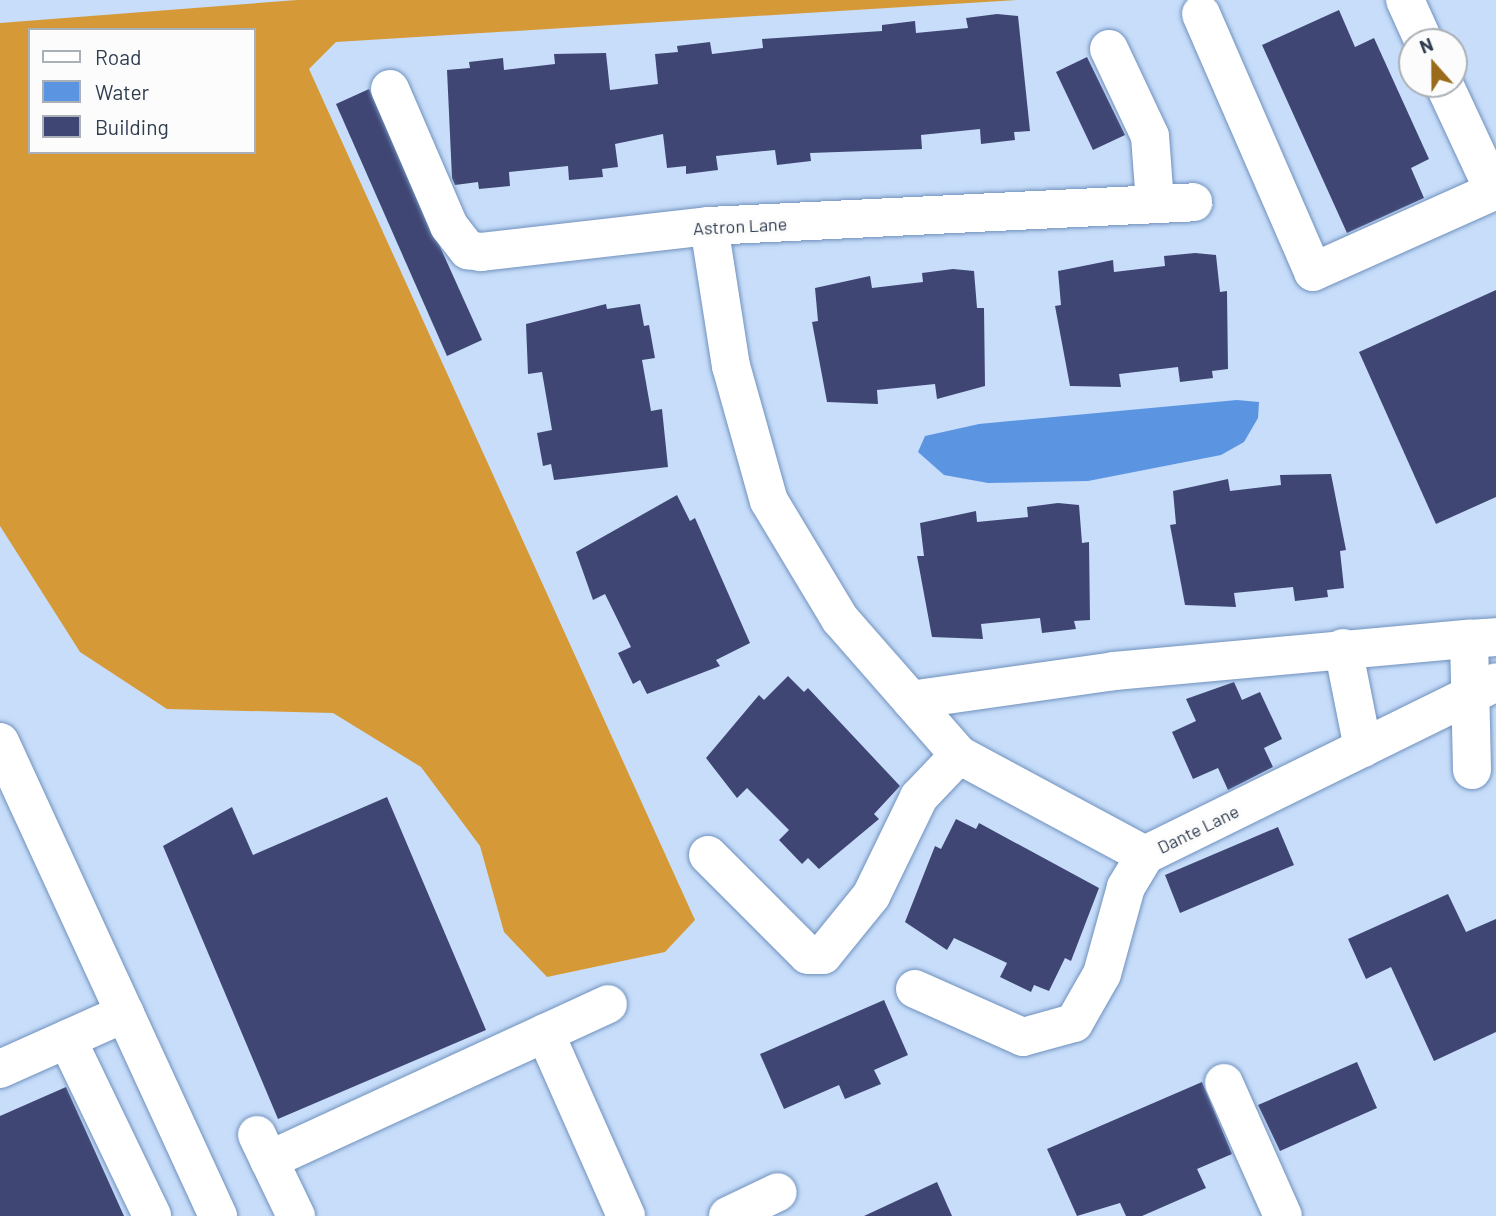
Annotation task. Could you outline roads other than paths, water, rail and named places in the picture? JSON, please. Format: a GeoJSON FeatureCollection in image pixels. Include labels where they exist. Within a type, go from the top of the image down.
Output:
{"type":"FeatureCollection","features":[{"type":"Feature","properties":{"kind":"lane"},"geometry":{"type":"LineString","coordinates":[[1405,0],[1418,28]]}},
{"type":"Feature","properties":{"kind":"lane"},"geometry":{"type":"LineString","coordinates":[[1201,14],[1313,272],[1495,191],[1451,98]]}},
{"type":"Feature","properties":{"kind":"lane"},"geometry":{"type":"LineString","coordinates":[[1109,49],[1150,136],[1155,203]]}},
{"type":"Feature","properties":{"kind":"lane","name":"Astron Lane"},"geometry":{"type":"LineString","coordinates":[[390,89],[449,226],[468,250],[709,226],[1193,202]]}},
{"type":"Feature","properties":{"kind":"lane"},"geometry":{"type":"LineString","coordinates":[[709,226],[731,366],[769,501],[840,619],[958,755],[1145,855]]}},
{"type":"Feature","properties":{"kind":"lane"},"geometry":{"type":"LineString","coordinates":[[911,700],[1343,649],[1483,638],[1485,687],[1472,770]]}},
{"type":"Feature","properties":{"kind":"lane"},"geometry":{"type":"LineString","coordinates":[[1343,649],[1363,748]]}},
{"type":"Feature","properties":{"kind":"lane","name":"Dante Lane"},"geometry":{"type":"LineString","coordinates":[[915,989],[1023,1037],[1045,1036],[1074,1023],[1102,974],[1126,887],[1145,855],[1485,687]]}},
{"type":"Feature","properties":{"kind":"lane"},"geometry":{"type":"LineString","coordinates":[[0,742],[218,1216]]}},
{"type":"Feature","properties":{"kind":"lane"},"geometry":{"type":"LineString","coordinates":[[708,855],[808,955],[818,956],[862,910],[903,823],[958,755]]}},
{"type":"Feature","properties":{"kind":"lane"},"geometry":{"type":"LineString","coordinates":[[296,1216],[263,1148],[545,1033],[608,1004]]}},
{"type":"Feature","properties":{"kind":"lane"},"geometry":{"type":"LineString","coordinates":[[0,1069],[125,1013]]}},
{"type":"Feature","properties":{"kind":"lane"},"geometry":{"type":"LineString","coordinates":[[545,1033],[626,1216]]}},
{"type":"Feature","properties":{"kind":"lane"},"geometry":{"type":"LineString","coordinates":[[67,1039],[152,1216]]}},
{"type":"Feature","properties":{"kind":"lane"},"geometry":{"type":"LineString","coordinates":[[1224,1083],[1283,1216]]}},
{"type":"Feature","properties":{"kind":"lane"},"geometry":{"type":"LineString","coordinates":[[728,1216],[778,1192]]}},
{"type":"Feature","properties":{"kind":"water"},"geometry":{"type":"Polygon","coordinates":[[[1237,400],[1259,402],[1258,418],[1244,442],[1221,455],[1088,481],[988,483],[944,475],[918,452],[925,436],[979,424],[1237,400]]]}}]}
